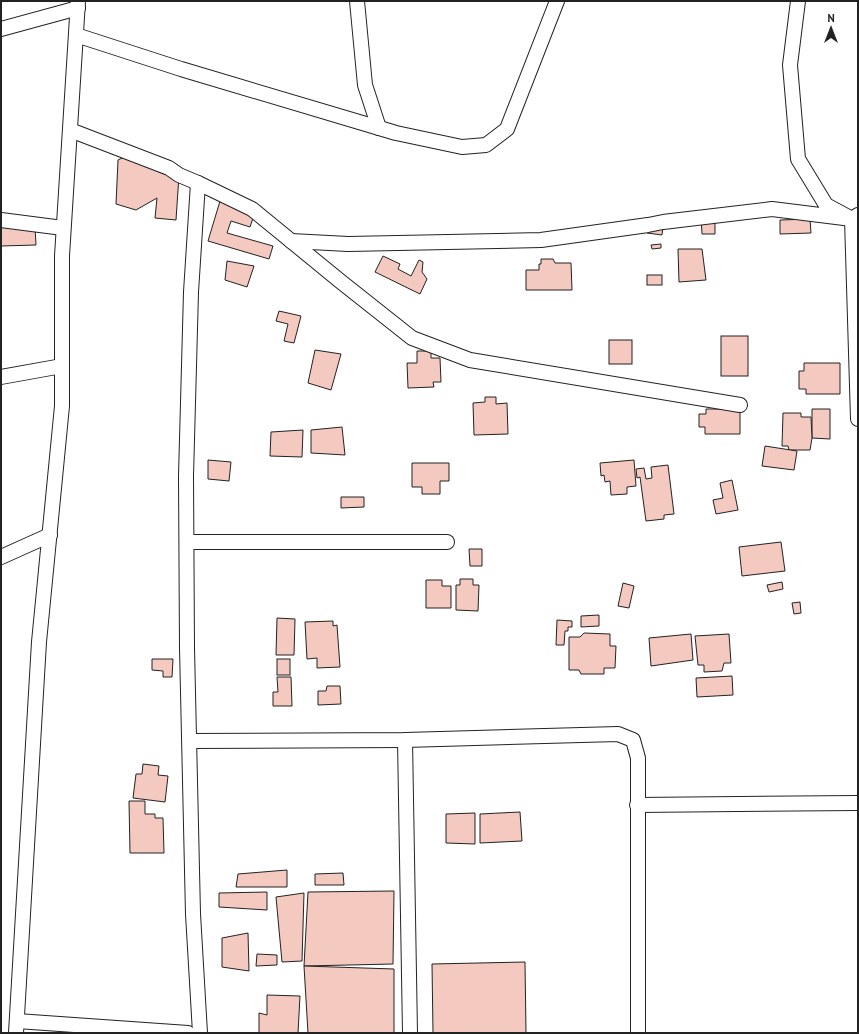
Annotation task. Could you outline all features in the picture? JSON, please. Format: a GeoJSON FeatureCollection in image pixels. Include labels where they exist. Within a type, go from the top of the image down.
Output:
{"type":"FeatureCollection","features":[{"type":"Feature","properties":{"kind":"street"},"geometry":{"type":"LineString","coordinates":[[357,1],[365,85],[379,128]]}},
{"type":"Feature","properties":{"kind":"street"},"geometry":{"type":"LineString","coordinates":[[76,35],[181,69],[379,128],[462,147],[486,145],[508,129],[557,1]]}},
{"type":"Feature","properties":{"kind":"street"},"geometry":{"type":"LineString","coordinates":[[798,1],[790,65],[798,159],[826,205],[855,217]]}},
{"type":"Feature","properties":{"kind":"street"},"geometry":{"type":"LineString","coordinates":[[1,29],[78,5],[63,228],[62,406],[39,642],[17,1027],[188,1033]]}},
{"type":"Feature","properties":{"kind":"street"},"geometry":{"type":"LineString","coordinates":[[70,130],[169,168],[179,175],[198,182],[252,210],[412,338],[470,360],[740,405]]}},
{"type":"Feature","properties":{"kind":"street"},"geometry":{"type":"LineString","coordinates":[[198,182],[190,292],[186,476],[193,914],[200,1033]]}},
{"type":"Feature","properties":{"kind":"street"},"geometry":{"type":"LineString","coordinates":[[291,241],[348,244],[541,240],[663,222],[772,210],[855,217]]}},
{"type":"Feature","properties":{"kind":"street"},"geometry":{"type":"LineString","coordinates":[[855,217],[858,419]]}},
{"type":"Feature","properties":{"kind":"street"},"geometry":{"type":"LineString","coordinates":[[1,220],[63,228]]}},
{"type":"Feature","properties":{"kind":"street"},"geometry":{"type":"LineString","coordinates":[[1,377],[62,366]]}},
{"type":"Feature","properties":{"kind":"street"},"geometry":{"type":"LineString","coordinates":[[1,557],[50,535]]}},
{"type":"Feature","properties":{"kind":"street"},"geometry":{"type":"LineString","coordinates":[[187,542],[447,542]]}},
{"type":"Feature","properties":{"kind":"street"},"geometry":{"type":"LineString","coordinates":[[190,741],[404,740],[618,734],[633,740],[638,758],[638,1033]]}},
{"type":"Feature","properties":{"kind":"street"},"geometry":{"type":"LineString","coordinates":[[404,740],[410,1033]]}},
{"type":"Feature","properties":{"kind":"street"},"geometry":{"type":"LineString","coordinates":[[637,805],[858,803]]}},
{"type":"Feature","properties":{"kind":"building"},"geometry":{"type":"Polygon","coordinates":[[[124,157],[164,174],[179,175],[176,220],[155,218],[157,198],[136,210],[116,204],[118,160],[124,157]]]}},
{"type":"Feature","properties":{"kind":"building"},"geometry":{"type":"Polygon","coordinates":[[[220,201],[255,212],[250,227],[231,221],[227,233],[273,246],[269,259],[208,241],[220,201]]]}},
{"type":"Feature","properties":{"kind":"building"},"geometry":{"type":"Polygon","coordinates":[[[701,218],[715,218],[715,234],[702,234],[701,218]]]}},
{"type":"Feature","properties":{"kind":"building"},"geometry":{"type":"Polygon","coordinates":[[[810,219],[811,233],[780,234],[780,220],[810,219]]]}},
{"type":"Feature","properties":{"kind":"building"},"geometry":{"type":"Polygon","coordinates":[[[648,225],[663,227],[662,235],[647,233],[648,225]]]}},
{"type":"Feature","properties":{"kind":"building"},"geometry":{"type":"Polygon","coordinates":[[[1,226],[35,227],[36,245],[1,246],[1,226]]]}},
{"type":"Feature","properties":{"kind":"building"},"geometry":{"type":"Polygon","coordinates":[[[661,244],[661,248],[652,249],[651,245],[661,244]]]}},
{"type":"Feature","properties":{"kind":"building"},"geometry":{"type":"Polygon","coordinates":[[[678,249],[702,249],[706,280],[679,282],[678,249]]]}},
{"type":"Feature","properties":{"kind":"building"},"geometry":{"type":"Polygon","coordinates":[[[383,256],[400,264],[398,269],[411,276],[419,260],[423,262],[422,272],[427,279],[420,294],[375,272],[383,256]]]}},
{"type":"Feature","properties":{"kind":"building"},"geometry":{"type":"Polygon","coordinates":[[[541,259],[553,259],[555,263],[571,263],[572,290],[526,290],[526,270],[539,270],[541,259]]]}},
{"type":"Feature","properties":{"kind":"building"},"geometry":{"type":"Polygon","coordinates":[[[227,261],[254,266],[247,287],[225,280],[227,261]]]}},
{"type":"Feature","properties":{"kind":"building"},"geometry":{"type":"Polygon","coordinates":[[[647,275],[662,275],[662,285],[647,285],[647,275]]]}},
{"type":"Feature","properties":{"kind":"building"},"geometry":{"type":"Polygon","coordinates":[[[279,311],[301,316],[294,343],[284,341],[288,324],[276,321],[279,311]]]}},
{"type":"Feature","properties":{"kind":"building"},"geometry":{"type":"Polygon","coordinates":[[[721,336],[748,336],[748,376],[721,376],[721,336]]]}},
{"type":"Feature","properties":{"kind":"building"},"geometry":{"type":"Polygon","coordinates":[[[609,340],[632,340],[632,364],[609,364],[609,340]]]}},
{"type":"Feature","properties":{"kind":"building"},"geometry":{"type":"Polygon","coordinates":[[[315,350],[341,354],[331,390],[308,383],[315,350]]]}},
{"type":"Feature","properties":{"kind":"building"},"geometry":{"type":"Polygon","coordinates":[[[417,351],[431,351],[431,358],[440,358],[441,382],[433,382],[434,387],[408,388],[407,363],[417,363],[417,351]]]}},
{"type":"Feature","properties":{"kind":"building"},"geometry":{"type":"Polygon","coordinates":[[[804,363],[840,363],[840,394],[806,394],[806,389],[799,389],[799,371],[804,371],[804,363]]]}},
{"type":"Feature","properties":{"kind":"building"},"geometry":{"type":"Polygon","coordinates":[[[485,397],[496,397],[496,404],[507,403],[508,434],[474,435],[473,403],[485,402],[485,397]]]}},
{"type":"Feature","properties":{"kind":"building"},"geometry":{"type":"Polygon","coordinates":[[[740,405],[740,434],[705,434],[705,427],[699,427],[699,414],[706,414],[706,409],[724,409],[740,405]]]}},
{"type":"Feature","properties":{"kind":"building"},"geometry":{"type":"Polygon","coordinates":[[[812,409],[830,409],[830,439],[812,438],[812,409]]]}},
{"type":"Feature","properties":{"kind":"building"},"geometry":{"type":"Polygon","coordinates":[[[783,413],[801,413],[801,417],[811,417],[812,438],[810,450],[789,450],[788,446],[782,446],[783,413]]]}},
{"type":"Feature","properties":{"kind":"building"},"geometry":{"type":"Polygon","coordinates":[[[342,427],[345,455],[311,453],[311,430],[342,427]]]}},
{"type":"Feature","properties":{"kind":"building"},"geometry":{"type":"Polygon","coordinates":[[[303,430],[302,457],[270,456],[271,432],[303,430]]]}},
{"type":"Feature","properties":{"kind":"building"},"geometry":{"type":"Polygon","coordinates":[[[765,446],[797,451],[794,470],[762,466],[765,446]]]}},
{"type":"Feature","properties":{"kind":"building"},"geometry":{"type":"Polygon","coordinates":[[[208,460],[231,462],[229,481],[208,479],[208,460]]]}},
{"type":"Feature","properties":{"kind":"building"},"geometry":{"type":"Polygon","coordinates":[[[634,460],[636,486],[627,487],[627,494],[611,495],[610,481],[605,482],[604,475],[601,476],[600,463],[634,460]]]}},
{"type":"Feature","properties":{"kind":"building"},"geometry":{"type":"Polygon","coordinates":[[[412,463],[449,463],[449,481],[440,481],[440,494],[422,494],[422,487],[412,487],[412,463]]]}},
{"type":"Feature","properties":{"kind":"building"},"geometry":{"type":"Polygon","coordinates":[[[668,465],[674,514],[664,515],[664,519],[646,521],[640,477],[637,478],[636,469],[644,468],[646,479],[652,478],[651,467],[668,465]]]}},
{"type":"Feature","properties":{"kind":"building"},"geometry":{"type":"Polygon","coordinates":[[[732,480],[738,510],[716,514],[713,500],[723,498],[720,483],[732,480]]]}},
{"type":"Feature","properties":{"kind":"building"},"geometry":{"type":"Polygon","coordinates":[[[341,497],[364,497],[364,507],[341,508],[341,497]]]}},
{"type":"Feature","properties":{"kind":"building"},"geometry":{"type":"Polygon","coordinates":[[[781,542],[785,571],[742,576],[739,547],[781,542]]]}},
{"type":"Feature","properties":{"kind":"building"},"geometry":{"type":"Polygon","coordinates":[[[469,549],[482,549],[482,566],[470,566],[469,549]]]}},
{"type":"Feature","properties":{"kind":"building"},"geometry":{"type":"Polygon","coordinates":[[[460,579],[473,579],[473,585],[479,585],[478,611],[456,610],[456,585],[460,585],[460,579]]]}},
{"type":"Feature","properties":{"kind":"building"},"geometry":{"type":"Polygon","coordinates":[[[426,580],[442,580],[442,586],[451,586],[451,608],[426,608],[426,580]]]}},
{"type":"Feature","properties":{"kind":"building"},"geometry":{"type":"Polygon","coordinates":[[[782,582],[783,589],[769,592],[767,585],[782,582]]]}},
{"type":"Feature","properties":{"kind":"building"},"geometry":{"type":"Polygon","coordinates":[[[623,583],[634,586],[629,608],[618,606],[623,583]]]}},
{"type":"Feature","properties":{"kind":"building"},"geometry":{"type":"Polygon","coordinates":[[[800,602],[801,613],[794,614],[792,603],[800,602]]]}},
{"type":"Feature","properties":{"kind":"building"},"geometry":{"type":"Polygon","coordinates":[[[599,615],[599,626],[581,627],[581,616],[599,615]]]}},
{"type":"Feature","properties":{"kind":"building"},"geometry":{"type":"Polygon","coordinates":[[[277,618],[295,619],[294,655],[276,655],[277,618]]]}},
{"type":"Feature","properties":{"kind":"building"},"geometry":{"type":"Polygon","coordinates":[[[557,620],[572,621],[572,627],[568,627],[568,631],[565,631],[564,645],[556,645],[557,620]]]}},
{"type":"Feature","properties":{"kind":"building"},"geometry":{"type":"Polygon","coordinates":[[[333,621],[333,626],[337,625],[340,667],[317,668],[317,658],[307,659],[305,622],[333,621]]]}},
{"type":"Feature","properties":{"kind":"building"},"geometry":{"type":"Polygon","coordinates":[[[584,633],[610,634],[610,646],[616,646],[615,668],[604,668],[604,674],[581,674],[579,670],[569,670],[569,637],[580,637],[584,633]]]}},
{"type":"Feature","properties":{"kind":"building"},"geometry":{"type":"Polygon","coordinates":[[[691,634],[693,660],[651,666],[649,638],[691,634]]]}},
{"type":"Feature","properties":{"kind":"building"},"geometry":{"type":"Polygon","coordinates":[[[729,634],[731,663],[724,663],[722,671],[704,672],[704,665],[698,665],[695,636],[729,634]]]}},
{"type":"Feature","properties":{"kind":"building"},"geometry":{"type":"Polygon","coordinates":[[[152,659],[173,659],[172,677],[163,677],[163,671],[152,670],[152,659]]]}},
{"type":"Feature","properties":{"kind":"building"},"geometry":{"type":"Polygon","coordinates":[[[277,659],[290,659],[290,675],[277,675],[277,659]]]}},
{"type":"Feature","properties":{"kind":"building"},"geometry":{"type":"Polygon","coordinates":[[[732,676],[733,695],[697,697],[696,678],[732,676]]]}},
{"type":"Feature","properties":{"kind":"building"},"geometry":{"type":"Polygon","coordinates":[[[277,677],[291,677],[292,706],[273,706],[273,692],[278,692],[277,677]]]}},
{"type":"Feature","properties":{"kind":"building"},"geometry":{"type":"Polygon","coordinates":[[[327,686],[340,686],[341,704],[318,705],[318,691],[326,691],[327,686]]]}},
{"type":"Feature","properties":{"kind":"building"},"geometry":{"type":"Polygon","coordinates":[[[143,764],[159,766],[158,775],[168,776],[165,802],[133,798],[136,774],[142,774],[143,764]]]}},
{"type":"Feature","properties":{"kind":"building"},"geometry":{"type":"Polygon","coordinates":[[[129,801],[145,801],[145,814],[155,814],[155,818],[163,818],[164,853],[130,853],[129,801]]]}},
{"type":"Feature","properties":{"kind":"building"},"geometry":{"type":"Polygon","coordinates":[[[520,812],[522,841],[480,843],[480,814],[520,812]]]}},
{"type":"Feature","properties":{"kind":"building"},"geometry":{"type":"Polygon","coordinates":[[[475,813],[475,844],[446,843],[446,814],[475,813]]]}},
{"type":"Feature","properties":{"kind":"building"},"geometry":{"type":"Polygon","coordinates":[[[287,870],[287,887],[236,887],[238,874],[287,870]]]}},
{"type":"Feature","properties":{"kind":"building"},"geometry":{"type":"Polygon","coordinates":[[[343,873],[344,885],[315,885],[315,874],[343,873]]]}},
{"type":"Feature","properties":{"kind":"building"},"geometry":{"type":"Polygon","coordinates":[[[394,891],[393,964],[304,966],[308,892],[394,891]]]}},
{"type":"Feature","properties":{"kind":"building"},"geometry":{"type":"Polygon","coordinates":[[[267,892],[267,910],[219,907],[219,893],[267,892]]]}},
{"type":"Feature","properties":{"kind":"building"},"geometry":{"type":"Polygon","coordinates":[[[304,893],[302,961],[282,962],[276,897],[304,893]]]}},
{"type":"Feature","properties":{"kind":"building"},"geometry":{"type":"Polygon","coordinates":[[[248,933],[249,971],[222,967],[222,938],[248,933]]]}},
{"type":"Feature","properties":{"kind":"building"},"geometry":{"type":"Polygon","coordinates":[[[257,954],[277,955],[277,965],[256,966],[257,954]]]}},
{"type":"Feature","properties":{"kind":"building"},"geometry":{"type":"Polygon","coordinates":[[[525,962],[526,1033],[433,1033],[432,964],[525,962]]]}},
{"type":"Feature","properties":{"kind":"building"},"geometry":{"type":"Polygon","coordinates":[[[304,966],[394,969],[394,1033],[308,1033],[304,966]]]}},
{"type":"Feature","properties":{"kind":"building"},"geometry":{"type":"Polygon","coordinates":[[[267,995],[300,996],[298,1033],[259,1033],[259,1013],[267,1015],[267,995]]]}}]}
